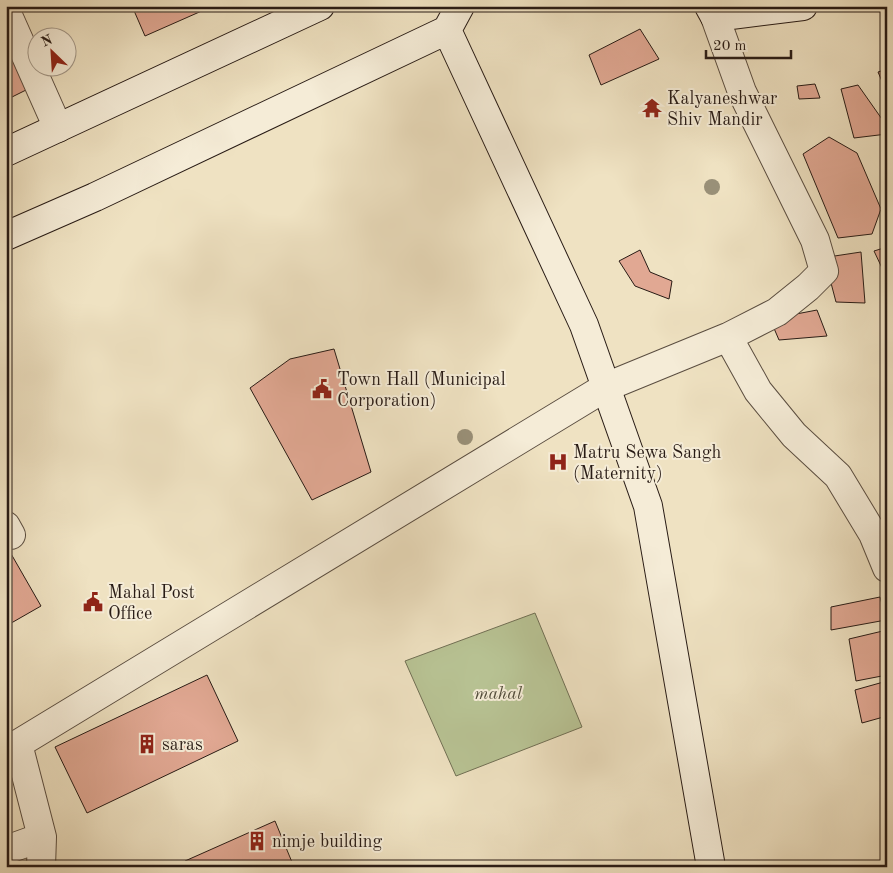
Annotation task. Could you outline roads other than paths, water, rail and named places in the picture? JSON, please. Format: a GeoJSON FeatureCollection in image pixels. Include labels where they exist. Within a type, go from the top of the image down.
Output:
{"type":"FeatureCollection","features":[{"type":"Feature","properties":{"kind":"street"},"geometry":{"type":"LineString","coordinates":[[6,152],[320,6]]}},
{"type":"Feature","properties":{"kind":"street"},"geometry":{"type":"LineString","coordinates":[[41,867],[42,838],[12,747],[606,387],[728,337],[777,312],[808,288],[824,271],[815,240],[742,92],[712,12],[803,6]]}},
{"type":"Feature","properties":{"kind":"street"},"geometry":{"type":"LineString","coordinates":[[6,11],[58,128]]}},
{"type":"Feature","properties":{"kind":"street"},"geometry":{"type":"LineString","coordinates":[[6,236],[104,193],[453,18],[584,325],[648,506],[711,867]]}},
{"type":"Feature","properties":{"kind":"street"},"geometry":{"type":"LineString","coordinates":[[728,337],[758,391],[794,435],[838,476],[873,534],[887,568]]}},
{"type":"Feature","properties":{"kind":"street"},"geometry":{"type":"LineString","coordinates":[[6,850],[42,838]]}},
{"type":"Feature","properties":{"kind":"place","name":"Kalyaneshwar Shiv Mandir"},"geometry":{"type":"Point","coordinates":[652,108]}},
{"type":"Feature","properties":{"kind":"place","name":"Town Hall (Municipal Corporation)"},"geometry":{"type":"Point","coordinates":[322,389]}},
{"type":"Feature","properties":{"kind":"place","name":"Matru Sewa Sangh (Maternity)"},"geometry":{"type":"Point","coordinates":[558,462]}},
{"type":"Feature","properties":{"kind":"place","name":"Mahal Post Office"},"geometry":{"type":"Point","coordinates":[93,602]}},
{"type":"Feature","properties":{"kind":"place","name":"saras"},"geometry":{"type":"Point","coordinates":[147,744]}},
{"type":"Feature","properties":{"kind":"place","name":"nimje building"},"geometry":{"type":"Point","coordinates":[257,841]}},
{"type":"Feature","properties":{"kind":"park label","name":"mahal"},"geometry":{"type":"Point","coordinates":[498,693]}}]}
